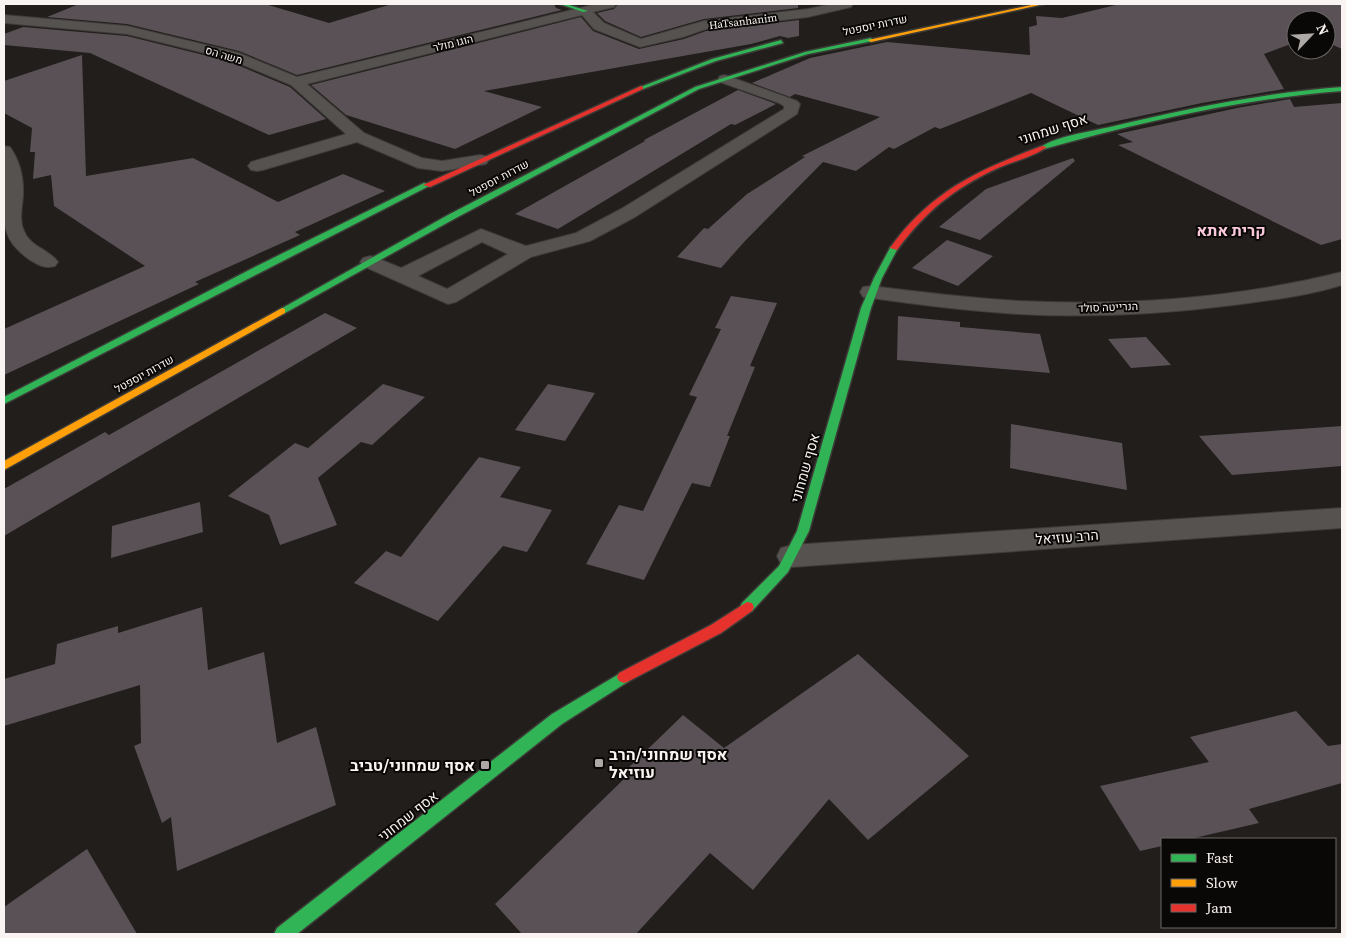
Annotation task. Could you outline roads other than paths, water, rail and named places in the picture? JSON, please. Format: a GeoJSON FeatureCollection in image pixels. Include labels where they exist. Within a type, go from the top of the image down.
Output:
{"type":"FeatureCollection","features":[{"type":"Feature","properties":{"kind":"street"},"geometry":{"type":"LineString","coordinates":[[562,4],[585,11]]}},
{"type":"Feature","properties":{"kind":"street","name":"הוגו מולר"},"geometry":{"type":"LineString","coordinates":[[296,82],[610,4]]}},
{"type":"Feature","properties":{"kind":"street","name":"HaTsanhanim"},"geometry":{"type":"LineString","coordinates":[[585,11],[599,26],[640,43],[678,34],[704,25],[808,13],[847,4]]}},
{"type":"Feature","properties":{"kind":"street","name":"שדרות יוספטל"},"geometry":{"type":"LineString","coordinates":[[4,466],[466,209],[683,96],[724,79],[807,53],[1042,4]]}},
{"type":"Feature","properties":{"kind":"street","name":"משה הס"},"geometry":{"type":"LineString","coordinates":[[4,19],[127,30],[234,56],[296,82],[358,136],[418,163],[442,166],[480,160]]}},
{"type":"Feature","properties":{"kind":"street","name":"שדרות יוספטל"},"geometry":{"type":"LineString","coordinates":[[4,400],[413,192],[480,160],[655,81],[713,60],[792,40]]}},
{"type":"Feature","properties":{"kind":"street"},"geometry":{"type":"LineString","coordinates":[[370,262],[448,297],[524,252],[582,236],[628,213],[791,111],[792,104],[781,98],[735,85],[724,79]]}},
{"type":"Feature","properties":{"kind":"street","name":"אסף שמחוני"},"geometry":{"type":"LineString","coordinates":[[283,934],[557,720],[618,680],[730,620],[761,595],[780,575],[792,556],[803,531],[872,292],[893,249],[920,216],[969,180],[1010,159],[1095,132],[1240,100],[1342,89]]}},
{"type":"Feature","properties":{"kind":"street"},"geometry":{"type":"LineString","coordinates":[[257,166],[358,136]]}},
{"type":"Feature","properties":{"kind":"street"},"geometry":{"type":"LineString","coordinates":[[4,151],[10,166],[14,188],[11,226],[22,244],[48,262]]}},
{"type":"Feature","properties":{"kind":"street"},"geometry":{"type":"LineString","coordinates":[[413,192],[424,174],[418,163]]}},
{"type":"Feature","properties":{"kind":"street"},"geometry":{"type":"LineString","coordinates":[[401,276],[480,235],[524,252]]}},
{"type":"Feature","properties":{"kind":"street","name":"הנרייטה סולד"},"geometry":{"type":"LineString","coordinates":[[872,292],[959,303],[1032,308],[1124,307],[1206,302],[1271,293],[1342,278]]}},
{"type":"Feature","properties":{"kind":"street","name":"הרב עוזיאל"},"geometry":{"type":"LineString","coordinates":[[792,556],[1342,518]]}},
{"type":"Feature","properties":{"kind":"place","name":"אסף שמחוני/הרב עוזיאל"},"geometry":{"type":"Point","coordinates":[599,763]}},
{"type":"Feature","properties":{"kind":"place","name":"אסף שמחוני/טביב"},"geometry":{"type":"Point","coordinates":[485,765]}},
{"type":"Feature","properties":{"kind":"district","name":"קרית אתא"},"geometry":{"type":"Point","coordinates":[1231,230]}}]}
